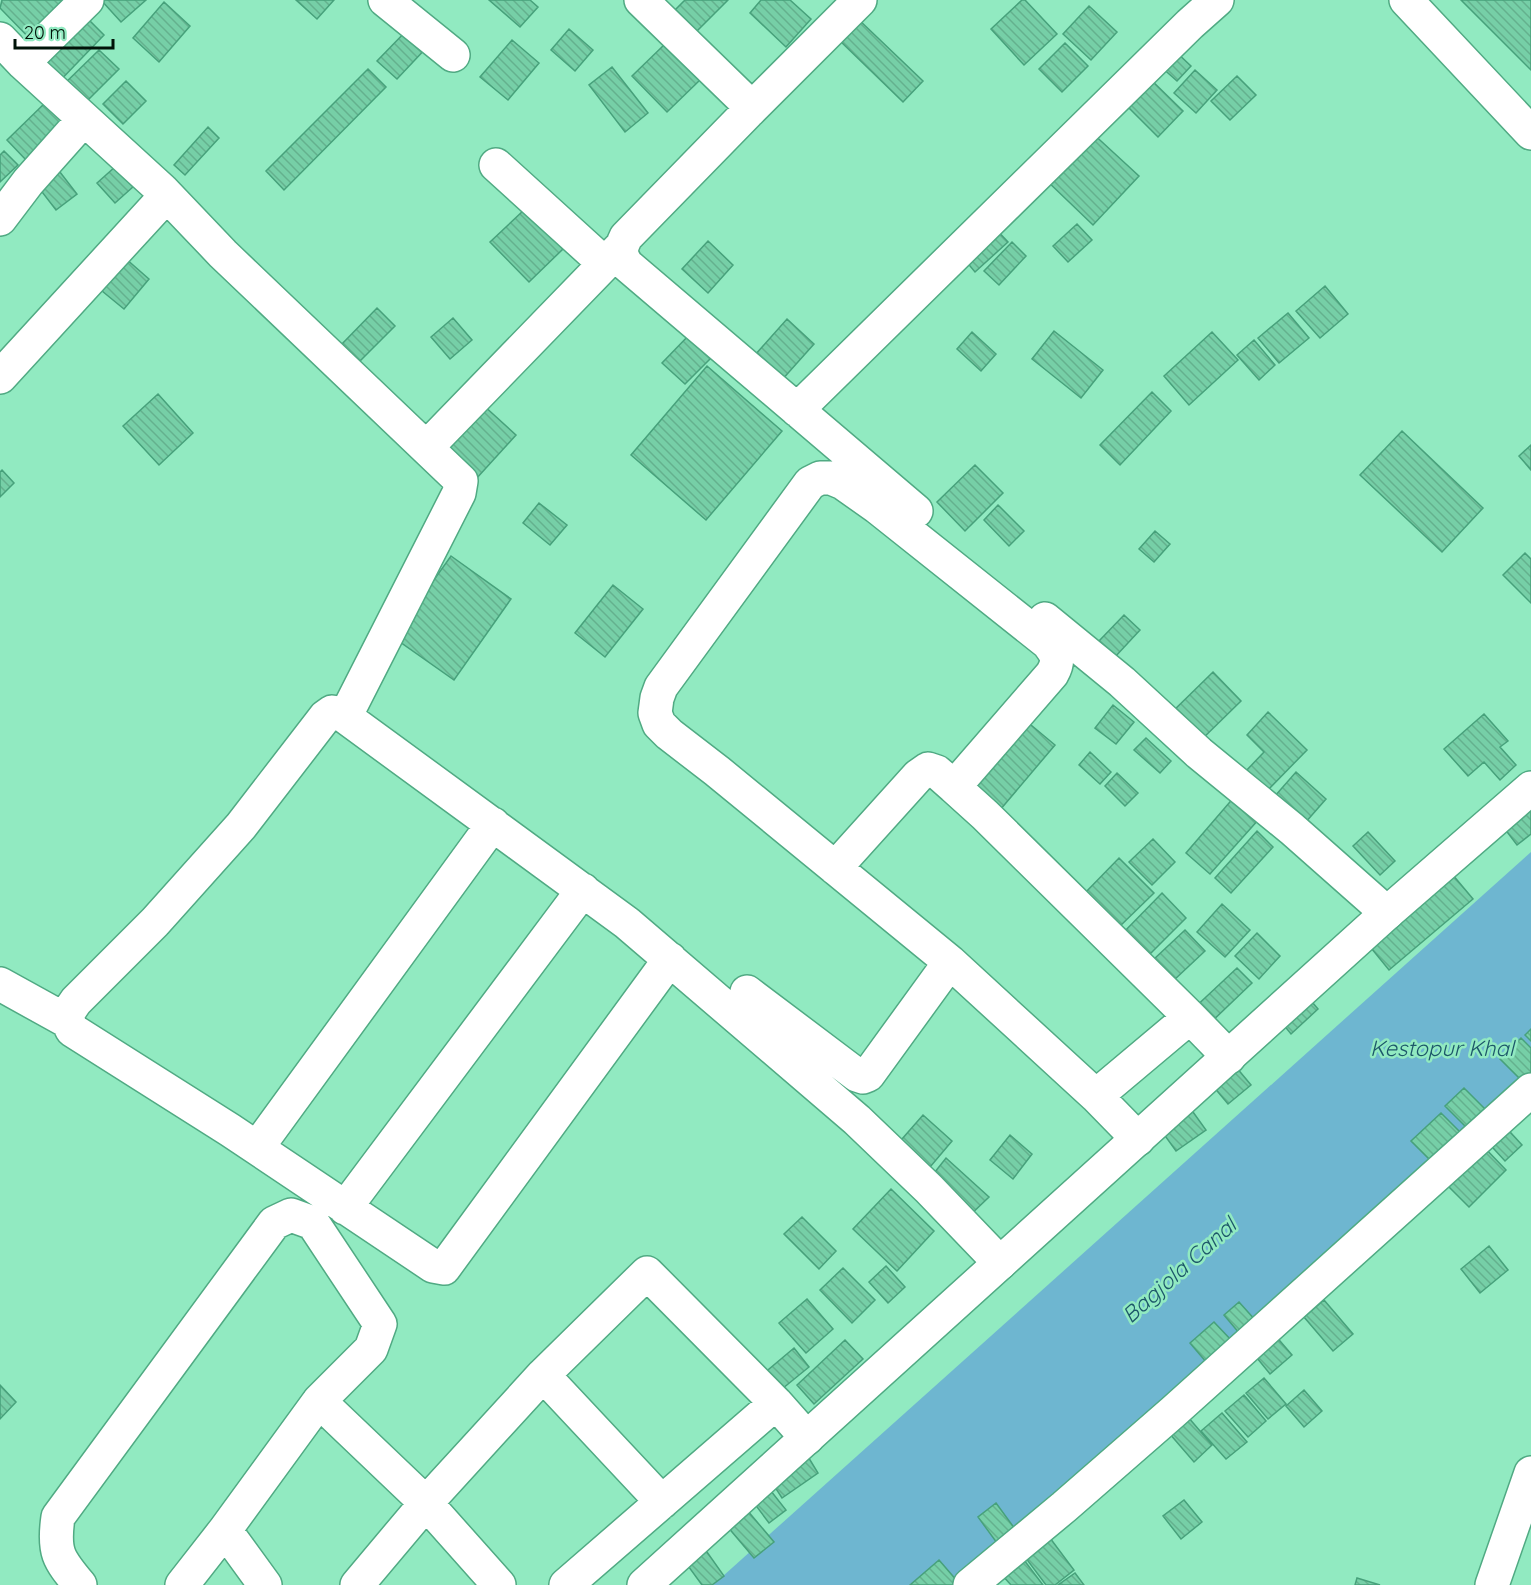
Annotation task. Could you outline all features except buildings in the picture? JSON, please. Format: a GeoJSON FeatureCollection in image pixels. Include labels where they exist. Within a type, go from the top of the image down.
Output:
{"type":"FeatureCollection","features":[{"type":"Feature","properties":{"kind":"street"},"geometry":{"type":"LineString","coordinates":[[23,63],[87,0]]}},
{"type":"Feature","properties":{"kind":"street"},"geometry":{"type":"LineString","coordinates":[[385,0],[453,56]]}},
{"type":"Feature","properties":{"kind":"street"},"geometry":{"type":"LineString","coordinates":[[641,0],[745,101],[749,111]]}},
{"type":"Feature","properties":{"kind":"street"},"geometry":{"type":"LineString","coordinates":[[427,447],[613,256],[626,237],[860,0]]}},
{"type":"Feature","properties":{"kind":"street"},"geometry":{"type":"LineString","coordinates":[[797,410],[1217,0]]}},
{"type":"Feature","properties":{"kind":"street"},"geometry":{"type":"LineString","coordinates":[[1406,0],[1531,133]]}},
{"type":"Feature","properties":{"kind":"street"},"geometry":{"type":"LineString","coordinates":[[0,39],[461,481],[461,487],[346,716]]}},
{"type":"Feature","properties":{"kind":"street"},"geometry":{"type":"LineString","coordinates":[[0,219],[28,182],[84,119]]}},
{"type":"Feature","properties":{"kind":"street"},"geometry":{"type":"LineString","coordinates":[[496,165],[613,256],[621,256],[627,265],[1026,604],[1122,682],[1199,753],[1292,829],[1387,913]]}},
{"type":"Feature","properties":{"kind":"street"},"geometry":{"type":"LineString","coordinates":[[0,377],[166,196]]}},
{"type":"Feature","properties":{"kind":"street"},"geometry":{"type":"LineString","coordinates":[[954,787],[1052,674],[1057,665],[1056,653],[1048,643],[877,507],[843,483],[831,478],[820,478],[810,483],[661,687],[655,713],[659,724],[950,962],[1096,1096],[1138,1139]]}},
{"type":"Feature","properties":{"kind":"street"},"geometry":{"type":"LineString","coordinates":[[67,1021],[68,1012],[76,1001],[155,922],[241,826],[325,717],[332,712],[340,712],[627,923],[857,1120],[929,1189],[1000,1263]]}},
{"type":"Feature","properties":{"kind":"street"},"geometry":{"type":"LineString","coordinates":[[835,868],[918,776],[928,769],[937,772],[985,815],[1229,1057]]}},
{"type":"Feature","properties":{"kind":"street"},"geometry":{"type":"LineString","coordinates":[[644,1585],[1387,913],[1531,788]]}},
{"type":"Feature","properties":{"kind":"street"},"geometry":{"type":"LineString","coordinates":[[257,1148],[493,824]]}},
{"type":"Feature","properties":{"kind":"street"},"geometry":{"type":"LineString","coordinates":[[345,1208],[583,890]]}},
{"type":"Feature","properties":{"kind":"street"},"geometry":{"type":"LineString","coordinates":[[0,984],[67,1021],[72,1030],[257,1148],[433,1266],[444,1268],[670,959]]}},
{"type":"Feature","properties":{"kind":"street"},"geometry":{"type":"LineString","coordinates":[[747,992],[857,1075],[863,1077],[868,1075],[950,962]]}},
{"type":"Feature","properties":{"kind":"street"},"geometry":{"type":"LineString","coordinates":[[1096,1096],[1190,1017]]}},
{"type":"Feature","properties":{"kind":"street"},"geometry":{"type":"LineString","coordinates":[[970,1585],[1173,1412],[1531,1090]]}},
{"type":"Feature","properties":{"kind":"street"},"geometry":{"type":"LineString","coordinates":[[80,1585],[62,1563],[55,1541],[58,1517],[274,1223],[291,1215],[313,1223],[380,1324],[371,1349],[319,1401],[182,1585]]}},
{"type":"Feature","properties":{"kind":"street"},"geometry":{"type":"LineString","coordinates":[[357,1585],[426,1503],[543,1375],[647,1273],[776,1403],[807,1438]]}},
{"type":"Feature","properties":{"kind":"street"},"geometry":{"type":"LineString","coordinates":[[543,1375],[662,1502]]}},
{"type":"Feature","properties":{"kind":"street"},"geometry":{"type":"LineString","coordinates":[[319,1401],[426,1503],[499,1585]]}},
{"type":"Feature","properties":{"kind":"street"},"geometry":{"type":"LineString","coordinates":[[566,1585],[776,1403]]}},
{"type":"Feature","properties":{"kind":"street"},"geometry":{"type":"LineString","coordinates":[[1492,1585],[1531,1473]]}},
{"type":"Feature","properties":{"kind":"street"},"geometry":{"type":"LineString","coordinates":[[225,1530],[264,1585]]}},
{"type":"Feature","properties":{"kind":"water","name":"Kestopur Khal"},"geometry":{"type":"Polygon","coordinates":[[[1531,852],[1531,1086],[968,1585],[713,1585],[1531,852]]]}},
{"type":"Feature","properties":{"kind":"water label","name":"Bagjola Canal"},"geometry":{"type":"Point","coordinates":[1179,1270]}}]}
